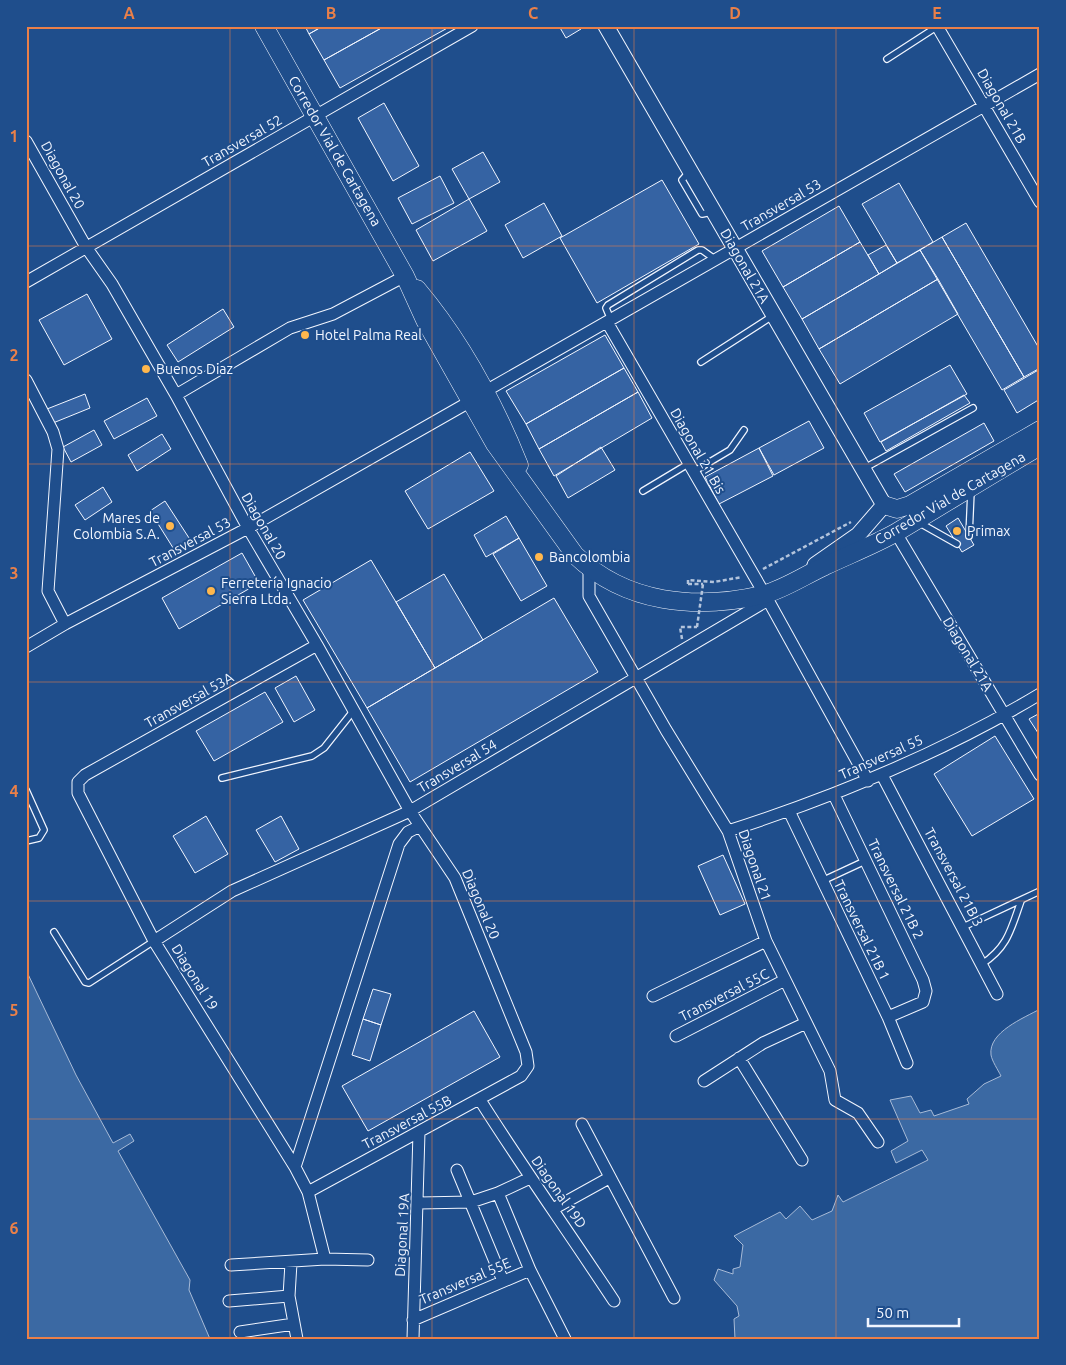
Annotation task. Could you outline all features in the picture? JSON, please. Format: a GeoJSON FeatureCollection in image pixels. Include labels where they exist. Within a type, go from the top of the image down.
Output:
{"type":"FeatureCollection","features":[{"type":"Feature","properties":{"kind":"main road","name":"Corredor Vial de Cartagena"},"geometry":{"type":"LineString","coordinates":[[264,26],[405,276],[440,316],[478,397],[509,440],[528,488],[560,536],[575,555],[589,568],[634,592],[660,600],[686,604],[766,597],[789,583],[896,533],[914,520],[1040,446]]}},
{"type":"Feature","properties":{"kind":"main road","name":"Corredor Vial de Cartagena"},"geometry":{"type":"LineString","coordinates":[[884,505],[896,509],[910,505],[1040,430]]}},
{"type":"Feature","properties":{"kind":"street","name":"Transversal 52"},"geometry":{"type":"LineString","coordinates":[[26,282],[472,26]]}},
{"type":"Feature","properties":{"kind":"street","name":"Diagonal 21A"},"geometry":{"type":"LineString","coordinates":[[606,26],[884,505]]}},
{"type":"Feature","properties":{"kind":"street","name":"Diagonal 21B"},"geometry":{"type":"LineString","coordinates":[[938,26],[1040,202]]}},
{"type":"Feature","properties":{"kind":"street","name":"Transversal 53"},"geometry":{"type":"LineString","coordinates":[[26,647],[65,624],[248,528],[1040,74]]}},
{"type":"Feature","properties":{"kind":"street","name":"Diagonal 20"},"geometry":{"type":"LineString","coordinates":[[26,140],[86,247],[112,284],[176,395],[248,528],[317,645],[410,811],[454,878],[526,1052],[528,1066]]}},
{"type":"Feature","properties":{"kind":"street"},"geometry":{"type":"LineString","coordinates":[[176,395],[290,328],[333,314],[405,276]]}},
{"type":"Feature","properties":{"kind":"street","name":"Diagonal 21 Bis"},"geometry":{"type":"LineString","coordinates":[[609,321],[766,597]]}},
{"type":"Feature","properties":{"kind":"street"},"geometry":{"type":"LineString","coordinates":[[26,380],[53,432],[58,449],[48,591],[65,624]]}},
{"type":"Feature","properties":{"kind":"street"},"geometry":{"type":"LineString","coordinates":[[789,583],[858,535],[884,505]]}},
{"type":"Feature","properties":{"kind":"street","name":"Diagonal 21A"},"geometry":{"type":"LineString","coordinates":[[896,533],[1040,775]]}},
{"type":"Feature","properties":{"kind":"street","name":"Diagonal 21"},"geometry":{"type":"LineString","coordinates":[[589,568],[589,596],[666,730],[728,830],[766,941],[830,1071],[835,1100],[858,1113],[878,1142]]}},
{"type":"Feature","properties":{"kind":"street"},"geometry":{"type":"LineString","coordinates":[[766,597],[868,781]]}},
{"type":"Feature","properties":{"kind":"street","name":"Transversal 54"},"geometry":{"type":"LineString","coordinates":[[154,941],[232,891],[410,811],[636,677],[766,597]]}},
{"type":"Feature","properties":{"kind":"street","name":"Transversal 53A"},"geometry":{"type":"LineString","coordinates":[[78,782],[86,775],[317,645]]}},
{"type":"Feature","properties":{"kind":"street","name":"Transversal 55"},"geometry":{"type":"LineString","coordinates":[[728,830],[834,795],[882,775],[1004,716],[1040,694]]}},
{"type":"Feature","properties":{"kind":"street","name":"Transversal 21B 3"},"geometry":{"type":"LineString","coordinates":[[882,775],[997,994]]}},
{"type":"Feature","properties":{"kind":"street","name":"Diagonal 19"},"geometry":{"type":"LineString","coordinates":[[78,782],[78,793],[154,941],[295,1167],[308,1192]]}},
{"type":"Feature","properties":{"kind":"street","name":"Transversal 21B 2"},"geometry":{"type":"LineString","coordinates":[[834,795],[923,980],[925,998],[923,1002],[888,1017]]}},
{"type":"Feature","properties":{"kind":"street","name":"Transversal 21B 1"},"geometry":{"type":"LineString","coordinates":[[789,811],[888,1017],[907,1063]]}},
{"type":"Feature","properties":{"kind":"street"},"geometry":{"type":"LineString","coordinates":[[295,1167],[399,844],[408,832],[420,826]]}},
{"type":"Feature","properties":{"kind":"street"},"geometry":{"type":"LineString","coordinates":[[653,996],[766,941]]}},
{"type":"Feature","properties":{"kind":"street","name":"Transversal 55C"},"geometry":{"type":"LineString","coordinates":[[676,1036],[785,980]]}},
{"type":"Feature","properties":{"kind":"street"},"geometry":{"type":"LineString","coordinates":[[704,1080],[763,1044],[806,1023]]}},
{"type":"Feature","properties":{"kind":"street"},"geometry":{"type":"LineString","coordinates":[[739,1058],[802,1160]]}},
{"type":"Feature","properties":{"kind":"street","name":"Transversal 55B"},"geometry":{"type":"LineString","coordinates":[[308,1192],[480,1100],[521,1076],[528,1066]]}},
{"type":"Feature","properties":{"kind":"street","name":"Diagonal 19D"},"geometry":{"type":"LineString","coordinates":[[480,1100],[530,1178],[553,1209],[614,1301]]}},
{"type":"Feature","properties":{"kind":"street"},"geometry":{"type":"LineString","coordinates":[[582,1124],[674,1298]]}},
{"type":"Feature","properties":{"kind":"street","name":"Diagonal 19A"},"geometry":{"type":"LineString","coordinates":[[413,1339],[420,1132]]}},
{"type":"Feature","properties":{"kind":"street"},"geometry":{"type":"LineString","coordinates":[[456,1170],[503,1281]]}},
{"type":"Feature","properties":{"kind":"street"},"geometry":{"type":"LineString","coordinates":[[419,1203],[471,1202],[498,1193],[530,1178]]}},
{"type":"Feature","properties":{"kind":"street"},"geometry":{"type":"LineString","coordinates":[[553,1209],[609,1178]]}},
{"type":"Feature","properties":{"kind":"street"},"geometry":{"type":"LineString","coordinates":[[308,1192],[325,1259]]}},
{"type":"Feature","properties":{"kind":"street"},"geometry":{"type":"LineString","coordinates":[[498,1193],[530,1270],[565,1339]]}},
{"type":"Feature","properties":{"kind":"street"},"geometry":{"type":"LineString","coordinates":[[231,1265],[290,1263],[325,1259],[368,1260]]}},
{"type":"Feature","properties":{"kind":"street"},"geometry":{"type":"LineString","coordinates":[[290,1263],[289,1296],[297,1339]]}},
{"type":"Feature","properties":{"kind":"street","name":"Transversal 55E"},"geometry":{"type":"LineString","coordinates":[[413,1320],[530,1270]]}},
{"type":"Feature","properties":{"kind":"street"},"geometry":{"type":"LineString","coordinates":[[229,1301],[289,1296]]}},
{"type":"Feature","properties":{"kind":"street"},"geometry":{"type":"LineString","coordinates":[[240,1332],[294,1324]]}},
{"type":"Feature","properties":{"kind":"lane"},"geometry":{"type":"LineString","coordinates":[[887,58],[938,26]]}},
{"type":"Feature","properties":{"kind":"lane"},"geometry":{"type":"LineString","coordinates":[[609,321],[606,308],[608,305],[698,250],[702,250],[716,260]]}},
{"type":"Feature","properties":{"kind":"lane"},"geometry":{"type":"LineString","coordinates":[[701,362],[774,315]]}},
{"type":"Feature","properties":{"kind":"lane"},"geometry":{"type":"LineString","coordinates":[[863,469],[972,408]]}},
{"type":"Feature","properties":{"kind":"lane"},"geometry":{"type":"LineString","coordinates":[[643,491],[730,450],[744,430]]}},
{"type":"Feature","properties":{"kind":"lane"},"geometry":{"type":"LineString","coordinates":[[969,536],[971,486]]}},
{"type":"Feature","properties":{"kind":"lane"},"geometry":{"type":"LineString","coordinates":[[914,520],[957,544]]}},
{"type":"Feature","properties":{"kind":"lane"},"geometry":{"type":"LineString","coordinates":[[222,778],[312,756],[324,748],[354,710]]}},
{"type":"Feature","properties":{"kind":"lane"},"geometry":{"type":"LineString","coordinates":[[26,790],[44,830],[39,838],[26,841]]}},
{"type":"Feature","properties":{"kind":"lane"},"geometry":{"type":"LineString","coordinates":[[821,881],[866,861]]}},
{"type":"Feature","properties":{"kind":"lane"},"geometry":{"type":"LineString","coordinates":[[963,927],[1040,891]]}},
{"type":"Feature","properties":{"kind":"lane"},"geometry":{"type":"LineString","coordinates":[[982,964],[1007,942],[1021,901]]}},
{"type":"Feature","properties":{"kind":"lane"},"geometry":{"type":"LineString","coordinates":[[54,932],[85,982],[89,983],[154,941]]}},
{"type":"Feature","properties":{"kind":"path"},"geometry":{"type":"LineString","coordinates":[[680,628],[697,627],[703,584],[688,584]]}},
{"type":"Feature","properties":{"kind":"water"},"geometry":{"type":"Polygon","coordinates":[[[26,970],[76,1075],[113,1143],[130,1134],[134,1141],[118,1151],[190,1280],[189,1290],[210,1339],[26,1339],[26,970]]]}},
{"type":"Feature","properties":{"kind":"water"},"geometry":{"type":"Polygon","coordinates":[[[1040,1009],[1040,1339],[735,1339],[734,1319],[739,1316],[737,1306],[714,1280],[718,1269],[733,1274],[733,1269],[740,1267],[743,1245],[734,1236],[780,1212],[786,1219],[800,1206],[812,1220],[832,1211],[838,1195],[843,1202],[928,1160],[922,1150],[896,1163],[891,1151],[908,1141],[890,1100],[911,1096],[920,1113],[931,1110],[934,1116],[969,1104],[967,1099],[984,1084],[1001,1076],[991,1055],[995,1039],[1017,1021],[1040,1009]]]}},
{"type":"Feature","properties":{"kind":"building"},"geometry":{"type":"Polygon","coordinates":[[[305,26],[323,26],[309,34],[305,26]]]}},
{"type":"Feature","properties":{"kind":"building"},"geometry":{"type":"Polygon","coordinates":[[[323,26],[385,26],[324,60],[309,34],[323,26]]]}},
{"type":"Feature","properties":{"kind":"building"},"geometry":{"type":"Polygon","coordinates":[[[385,26],[451,26],[340,88],[324,60],[385,26]]]}},
{"type":"Feature","properties":{"kind":"building"},"geometry":{"type":"Polygon","coordinates":[[[559,26],[580,26],[581,29],[566,38],[559,26]]]}},
{"type":"Feature","properties":{"kind":"building"},"geometry":{"type":"Polygon","coordinates":[[[384,103],[419,166],[393,181],[358,118],[384,103]]]}},
{"type":"Feature","properties":{"kind":"building"},"geometry":{"type":"Polygon","coordinates":[[[483,152],[500,182],[469,199],[452,169],[483,152]]]}},
{"type":"Feature","properties":{"kind":"building"},"geometry":{"type":"Polygon","coordinates":[[[440,176],[454,203],[412,224],[398,198],[440,176]]]}},
{"type":"Feature","properties":{"kind":"building"},"geometry":{"type":"Polygon","coordinates":[[[662,180],[699,244],[597,303],[560,238],[662,180]]]}},
{"type":"Feature","properties":{"kind":"building"},"geometry":{"type":"Polygon","coordinates":[[[899,183],[933,242],[897,263],[862,204],[899,183]]]}},
{"type":"Feature","properties":{"kind":"building"},"geometry":{"type":"Polygon","coordinates":[[[469,199],[487,231],[433,261],[416,230],[469,199]]]}},
{"type":"Feature","properties":{"kind":"building"},"geometry":{"type":"Polygon","coordinates":[[[544,203],[562,236],[523,258],[505,225],[544,203]]]}},
{"type":"Feature","properties":{"kind":"building"},"geometry":{"type":"Polygon","coordinates":[[[839,206],[860,242],[783,287],[762,251],[839,206]]]}},
{"type":"Feature","properties":{"kind":"building"},"geometry":{"type":"Polygon","coordinates":[[[966,223],[1040,350],[1040,368],[1024,377],[942,237],[966,223]]]}},
{"type":"Feature","properties":{"kind":"building"},"geometry":{"type":"Polygon","coordinates":[[[942,237],[1024,377],[1002,390],[920,250],[942,237]]]}},
{"type":"Feature","properties":{"kind":"building"},"geometry":{"type":"Polygon","coordinates":[[[860,242],[879,274],[802,319],[783,287],[860,242]]]}},
{"type":"Feature","properties":{"kind":"building"},"geometry":{"type":"Polygon","coordinates":[[[886,245],[897,263],[879,274],[868,255],[886,245]]]}},
{"type":"Feature","properties":{"kind":"building"},"geometry":{"type":"Polygon","coordinates":[[[920,250],[938,279],[819,349],[802,319],[920,250]]]}},
{"type":"Feature","properties":{"kind":"building"},"geometry":{"type":"Polygon","coordinates":[[[938,279],[958,314],[840,384],[819,349],[938,279]]]}},
{"type":"Feature","properties":{"kind":"building"},"geometry":{"type":"Polygon","coordinates":[[[87,294],[112,339],[64,365],[39,320],[87,294]]]}},
{"type":"Feature","properties":{"kind":"building"},"geometry":{"type":"Polygon","coordinates":[[[223,309],[234,327],[178,362],[167,345],[223,309]]]}},
{"type":"Feature","properties":{"kind":"building"},"geometry":{"type":"Polygon","coordinates":[[[605,335],[624,368],[526,424],[506,391],[605,335]]]}},
{"type":"Feature","properties":{"kind":"building"},"geometry":{"type":"Polygon","coordinates":[[[950,365],[967,394],[880,442],[864,413],[950,365]]]}},
{"type":"Feature","properties":{"kind":"building"},"geometry":{"type":"Polygon","coordinates":[[[624,368],[638,392],[539,449],[526,424],[624,368]]]}},
{"type":"Feature","properties":{"kind":"building"},"geometry":{"type":"Polygon","coordinates":[[[1040,369],[1040,399],[1017,413],[1004,390],[1040,369]]]}},
{"type":"Feature","properties":{"kind":"building"},"geometry":{"type":"Polygon","coordinates":[[[638,392],[652,418],[554,476],[539,449],[638,392]]]}},
{"type":"Feature","properties":{"kind":"building"},"geometry":{"type":"Polygon","coordinates":[[[85,394],[90,408],[53,423],[47,409],[85,394]]]}},
{"type":"Feature","properties":{"kind":"building"},"geometry":{"type":"Polygon","coordinates":[[[964,395],[970,403],[886,451],[881,442],[964,395]]]}},
{"type":"Feature","properties":{"kind":"building"},"geometry":{"type":"Polygon","coordinates":[[[147,398],[157,416],[114,439],[104,421],[147,398]]]}},
{"type":"Feature","properties":{"kind":"building"},"geometry":{"type":"Polygon","coordinates":[[[809,421],[824,448],[774,475],[759,448],[809,421]]]}},
{"type":"Feature","properties":{"kind":"building"},"geometry":{"type":"Polygon","coordinates":[[[984,423],[994,441],[905,492],[894,474],[984,423]]]}},
{"type":"Feature","properties":{"kind":"building"},"geometry":{"type":"Polygon","coordinates":[[[94,430],[102,445],[71,462],[63,447],[94,430]]]}},
{"type":"Feature","properties":{"kind":"building"},"geometry":{"type":"Polygon","coordinates":[[[162,434],[171,449],[137,471],[128,455],[162,434]]]}},
{"type":"Feature","properties":{"kind":"building"},"geometry":{"type":"Polygon","coordinates":[[[601,447],[615,470],[568,498],[556,476],[601,447]]]}},
{"type":"Feature","properties":{"kind":"building"},"geometry":{"type":"Polygon","coordinates":[[[759,448],[773,476],[719,504],[705,477],[759,448]]]}},
{"type":"Feature","properties":{"kind":"building"},"geometry":{"type":"Polygon","coordinates":[[[470,452],[494,491],[428,529],[405,491],[470,452]]]}},
{"type":"Feature","properties":{"kind":"building"},"geometry":{"type":"Polygon","coordinates":[[[103,487],[112,502],[85,520],[75,505],[103,487]]]}},
{"type":"Feature","properties":{"kind":"building","name":"Mares de Colombia S.A."},"geometry":{"type":"Polygon","coordinates":[[[165,501],[191,541],[175,551],[150,511],[165,501]]]}},
{"type":"Feature","properties":{"kind":"building"},"geometry":{"type":"Polygon","coordinates":[[[506,516],[519,538],[486,557],[474,535],[506,516]]]}},
{"type":"Feature","properties":{"kind":"building","name":"Primax"},"geometry":{"type":"Polygon","coordinates":[[[958,518],[974,545],[962,552],[946,526],[958,518]]]}},
{"type":"Feature","properties":{"kind":"building"},"geometry":{"type":"Polygon","coordinates":[[[519,538],[547,586],[521,601],[493,554],[519,538]]]}},
{"type":"Feature","properties":{"kind":"building","name":"Ferretería Ignacio Sierra Ltda."},"geometry":{"type":"Polygon","coordinates":[[[242,553],[259,583],[179,629],[162,598],[242,553]]]}},
{"type":"Feature","properties":{"kind":"building"},"geometry":{"type":"Polygon","coordinates":[[[371,560],[435,668],[367,708],[303,600],[371,560]]]}},
{"type":"Feature","properties":{"kind":"building"},"geometry":{"type":"Polygon","coordinates":[[[444,574],[483,640],[435,668],[396,602],[444,574]]]}},
{"type":"Feature","properties":{"kind":"building"},"geometry":{"type":"Polygon","coordinates":[[[554,598],[598,672],[410,782],[367,708],[554,598]]]}},
{"type":"Feature","properties":{"kind":"building"},"geometry":{"type":"Polygon","coordinates":[[[296,676],[315,710],[294,722],[275,688],[296,676]]]}},
{"type":"Feature","properties":{"kind":"building"},"geometry":{"type":"Polygon","coordinates":[[[265,692],[283,722],[214,761],[196,731],[265,692]]]}},
{"type":"Feature","properties":{"kind":"building"},"geometry":{"type":"Polygon","coordinates":[[[1040,713],[1040,736],[1029,719],[1040,713]]]}},
{"type":"Feature","properties":{"kind":"building"},"geometry":{"type":"Polygon","coordinates":[[[995,736],[1034,799],[972,836],[934,774],[995,736]]]}},
{"type":"Feature","properties":{"kind":"building"},"geometry":{"type":"Polygon","coordinates":[[[206,816],[228,854],[195,873],[173,836],[206,816]]]}},
{"type":"Feature","properties":{"kind":"building"},"geometry":{"type":"Polygon","coordinates":[[[281,816],[299,849],[275,862],[256,830],[281,816]]]}},
{"type":"Feature","properties":{"kind":"building"},"geometry":{"type":"Polygon","coordinates":[[[723,855],[745,904],[720,915],[698,866],[723,855]]]}},
{"type":"Feature","properties":{"kind":"building"},"geometry":{"type":"Polygon","coordinates":[[[373,989],[391,994],[381,1025],[363,1019],[373,989]]]}},
{"type":"Feature","properties":{"kind":"building"},"geometry":{"type":"Polygon","coordinates":[[[474,1011],[500,1057],[368,1131],[342,1086],[474,1011]]]}},
{"type":"Feature","properties":{"kind":"building"},"geometry":{"type":"Polygon","coordinates":[[[363,1019],[381,1025],[370,1061],[352,1055],[363,1019]]]}},
{"type":"Feature","properties":{"kind":"place","name":"Hotel Palma Real"},"geometry":{"type":"Point","coordinates":[305,335]}},
{"type":"Feature","properties":{"kind":"place","name":"Buenos Diaz"},"geometry":{"type":"Point","coordinates":[146,369]}},
{"type":"Feature","properties":{"kind":"place","name":"Mares de Colombia S.A."},"geometry":{"type":"Point","coordinates":[170,526]}},
{"type":"Feature","properties":{"kind":"place","name":"Primax"},"geometry":{"type":"Point","coordinates":[957,531]}},
{"type":"Feature","properties":{"kind":"place","name":"Bancolombia"},"geometry":{"type":"Point","coordinates":[539,557]}},
{"type":"Feature","properties":{"kind":"place","name":"Ferretería Ignacio Sierra Ltda."},"geometry":{"type":"Point","coordinates":[211,591]}}]}
